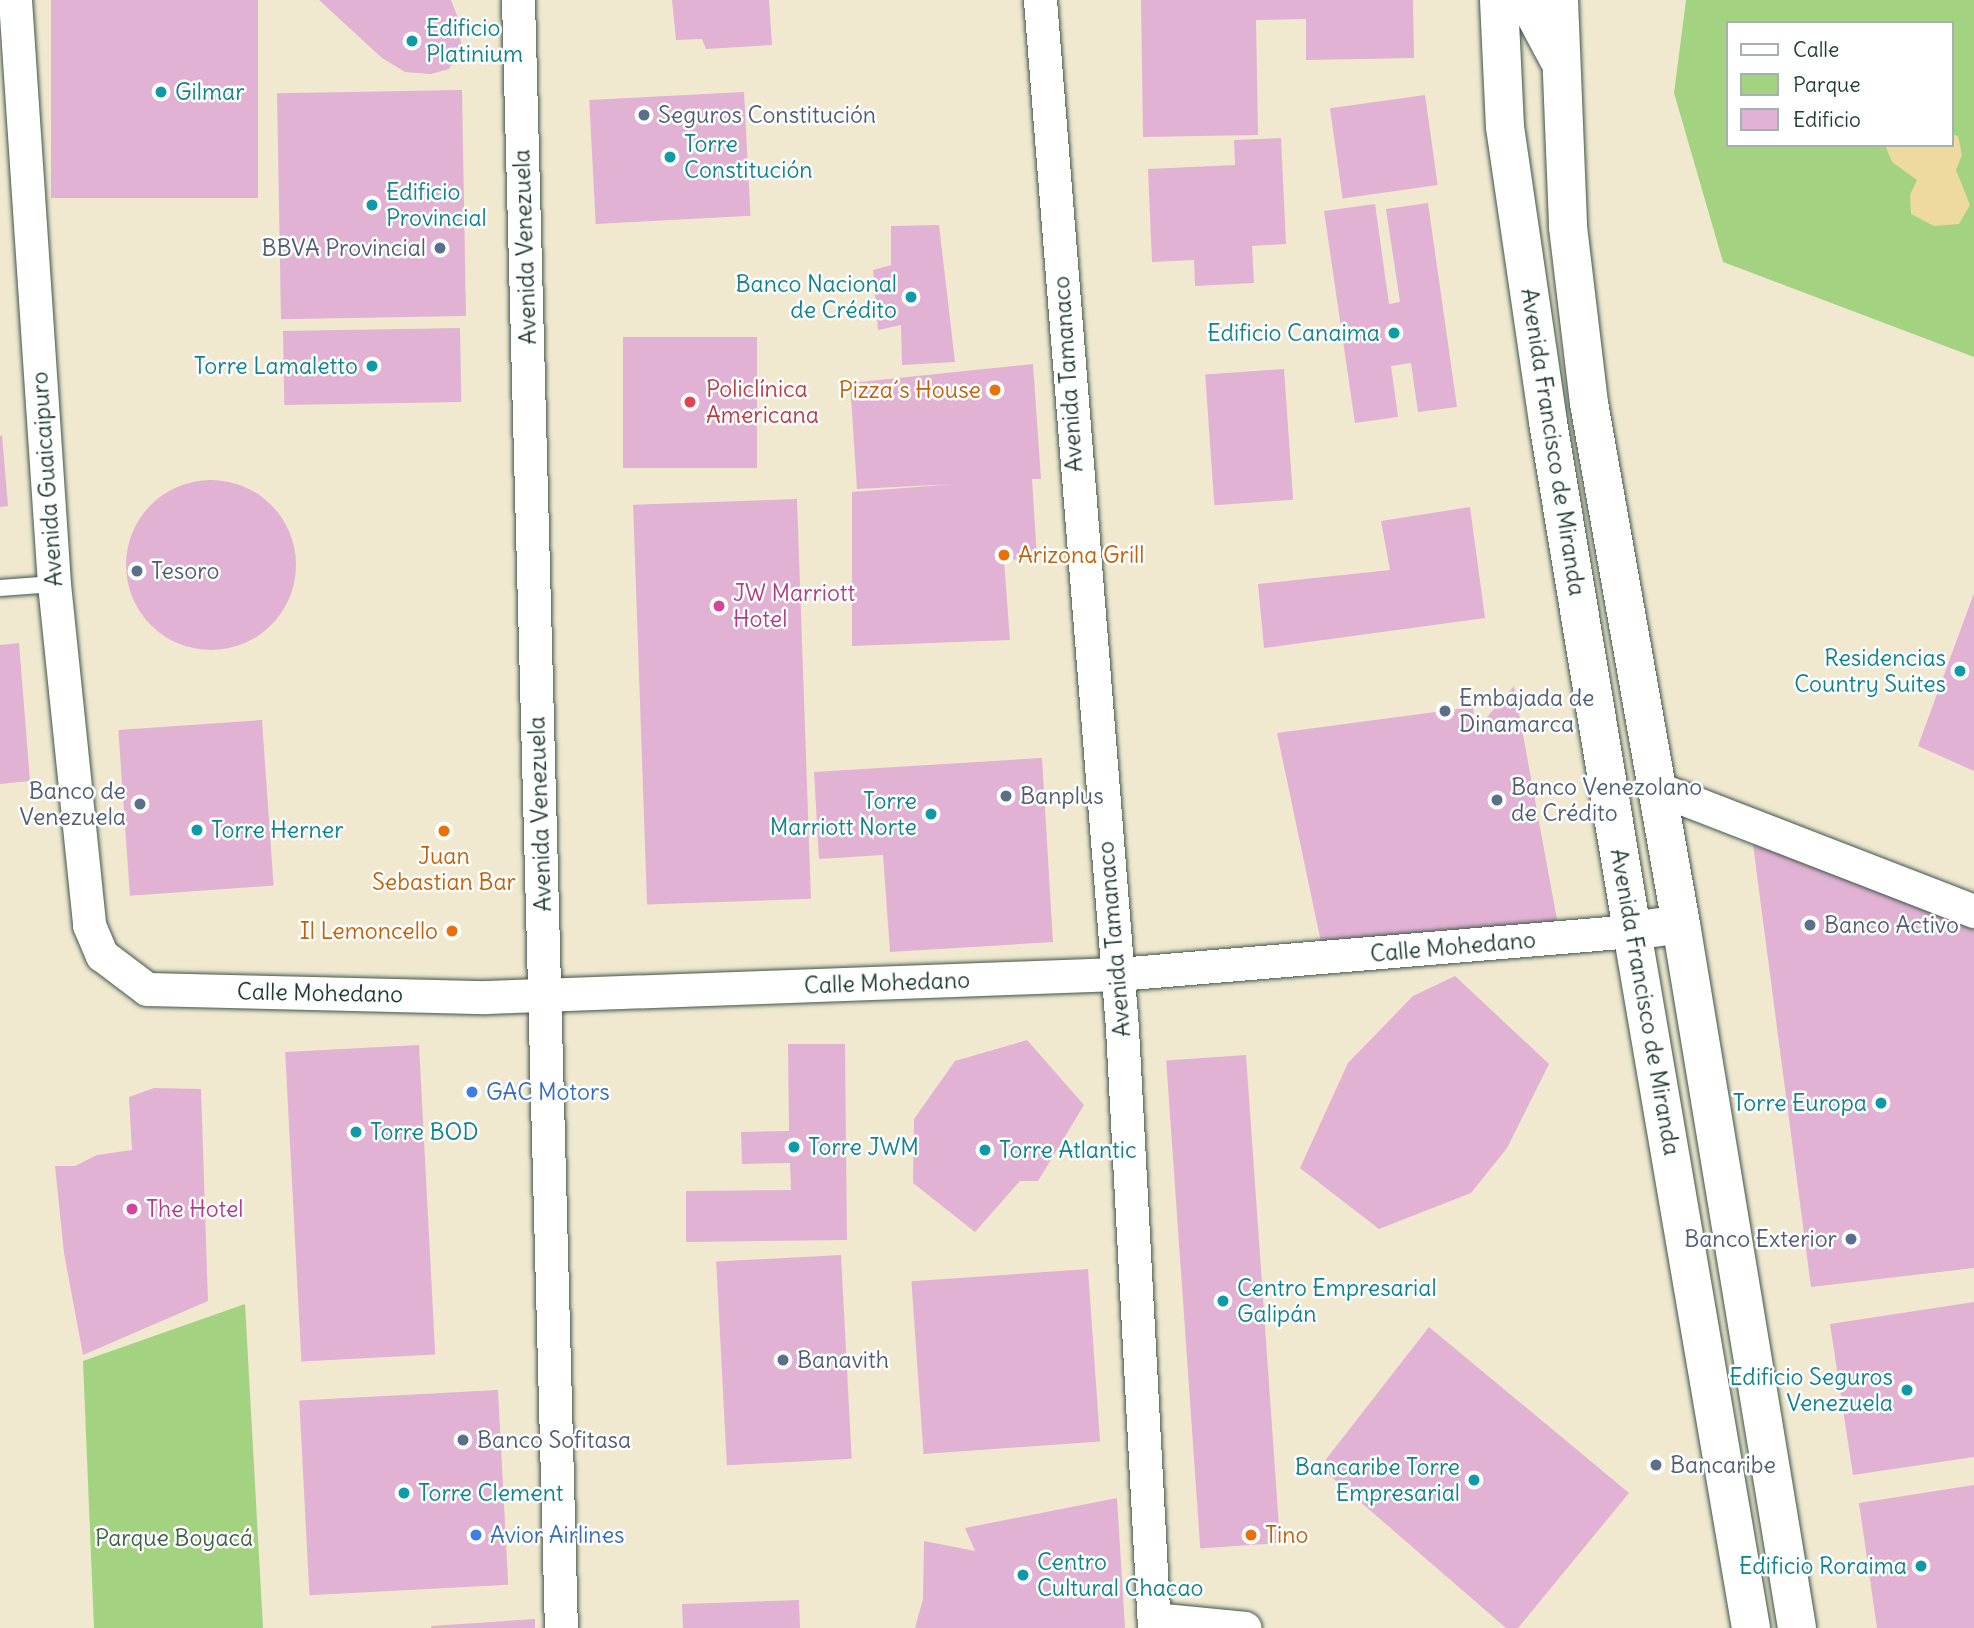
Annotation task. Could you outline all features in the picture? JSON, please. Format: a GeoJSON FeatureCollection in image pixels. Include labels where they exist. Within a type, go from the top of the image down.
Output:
{"type":"FeatureCollection","features":[{"type":"Feature","properties":{"kind":"main road","name":"Avenida Francisco de Miranda"},"geometry":{"type":"LineString","coordinates":[[1499,0],[1509,154],[1632,931],[1751,1628]]}},
{"type":"Feature","properties":{"kind":"main road"},"geometry":{"type":"LineString","coordinates":[[1527,0],[1559,60]]}},
{"type":"Feature","properties":{"kind":"main road","name":"Avenida Francisco de Miranda"},"geometry":{"type":"LineString","coordinates":[[1559,0],[1559,60],[1568,227],[1590,404],[1681,924],[1797,1628]]}},
{"type":"Feature","properties":{"kind":"main road","name":"Calle Mohedano"},"geometry":{"type":"LineString","coordinates":[[1632,931],[1681,924]]}},
{"type":"Feature","properties":{"kind":"street","name":"Avenida Guaicaipuro"},"geometry":{"type":"LineString","coordinates":[[15,0],[54,584],[89,925],[102,955]]}},
{"type":"Feature","properties":{"kind":"street","name":"Avenida Venezuela"},"geometry":{"type":"LineString","coordinates":[[518,0],[561,1628]]}},
{"type":"Feature","properties":{"kind":"street","name":"Avenida Tamanaco"},"geometry":{"type":"LineString","coordinates":[[1040,0],[1118,974],[1154,1623]]}},
{"type":"Feature","properties":{"kind":"street"},"geometry":{"type":"LineString","coordinates":[[1658,789],[1974,911]]}},
{"type":"Feature","properties":{"kind":"street","name":"Calle Mohedano"},"geometry":{"type":"LineString","coordinates":[[102,955],[147,989],[544,995],[1118,974],[1632,931]]}},
{"type":"Feature","properties":{"kind":"street"},"geometry":{"type":"LineString","coordinates":[[1154,1623],[1245,1628]]}},
{"type":"Feature","properties":{"kind":"lane"},"geometry":{"type":"LineString","coordinates":[[0,588],[54,584]]}},
{"type":"Feature","properties":{"kind":"green space"},"geometry":{"type":"Polygon","coordinates":[[[1686,0],[1974,0],[1974,357],[1723,262],[1674,93],[1686,0]]]}},
{"type":"Feature","properties":{"kind":"green space","name":"Parque Boyacá"},"geometry":{"type":"Polygon","coordinates":[[[245,1304],[263,1628],[94,1628],[83,1361],[245,1304]]]}},
{"type":"Feature","properties":{"kind":"sand"},"geometry":{"type":"Polygon","coordinates":[[[1953,135],[1958,136],[1962,155],[1956,170],[1970,205],[1959,224],[1934,226],[1911,214],[1910,195],[1917,180],[1892,162],[1886,147],[1953,147],[1953,135]]]}},
{"type":"Feature","properties":{"kind":"building","name":"Gilmar"},"geometry":{"type":"Polygon","coordinates":[[[51,0],[258,0],[258,198],[51,198],[51,0]]]}},
{"type":"Feature","properties":{"kind":"building","name":"Edificio Platinium"},"geometry":{"type":"Polygon","coordinates":[[[319,0],[451,0],[460,23],[461,47],[449,69],[431,74],[405,72],[382,58],[319,0]]]}},
{"type":"Feature","properties":{"kind":"building"},"geometry":{"type":"Polygon","coordinates":[[[672,0],[769,0],[772,45],[706,49],[702,39],[676,40],[672,0]]]}},
{"type":"Feature","properties":{"kind":"building"},"geometry":{"type":"Polygon","coordinates":[[[1141,0],[1413,0],[1414,58],[1306,60],[1306,19],[1256,20],[1258,135],[1143,137],[1141,0]]]}},
{"type":"Feature","properties":{"kind":"building","name":"Edificio Provincial"},"geometry":{"type":"Polygon","coordinates":[[[462,90],[466,316],[281,319],[277,93],[462,90]]]}},
{"type":"Feature","properties":{"kind":"building","name":"Torre Constitución"},"geometry":{"type":"Polygon","coordinates":[[[744,92],[750,216],[596,224],[589,100],[744,92]]]}},
{"type":"Feature","properties":{"kind":"building"},"geometry":{"type":"Polygon","coordinates":[[[1425,95],[1438,185],[1343,198],[1330,108],[1425,95]]]}},
{"type":"Feature","properties":{"kind":"building"},"geometry":{"type":"Polygon","coordinates":[[[1281,138],[1286,244],[1252,246],[1254,283],[1195,286],[1194,260],[1152,262],[1148,169],[1235,165],[1234,140],[1281,138]]]}},
{"type":"Feature","properties":{"kind":"building","name":"Edificio Canaima"},"geometry":{"type":"Polygon","coordinates":[[[1428,203],[1457,407],[1418,412],[1411,363],[1391,366],[1398,417],[1355,423],[1324,211],[1375,204],[1389,304],[1400,302],[1386,209],[1428,203]]]}},
{"type":"Feature","properties":{"kind":"building","name":"Banco Nacional de Crédito"},"geometry":{"type":"Polygon","coordinates":[[[939,225],[955,362],[902,365],[901,325],[878,330],[873,270],[891,265],[891,226],[939,225]]]}},
{"type":"Feature","properties":{"kind":"building","name":"Torre Lamaletto"},"geometry":{"type":"Polygon","coordinates":[[[460,328],[461,402],[284,405],[283,331],[460,328]]]}},
{"type":"Feature","properties":{"kind":"building","name":"Policlínica Americana"},"geometry":{"type":"Polygon","coordinates":[[[623,337],[757,337],[757,468],[623,468],[623,337]]]}},
{"type":"Feature","properties":{"kind":"building"},"geometry":{"type":"Polygon","coordinates":[[[1033,364],[1041,479],[1032,479],[1037,558],[1004,560],[1010,640],[852,646],[852,492],[956,484],[857,489],[850,383],[1033,364]]]}},
{"type":"Feature","properties":{"kind":"building"},"geometry":{"type":"Polygon","coordinates":[[[1284,369],[1293,500],[1214,505],[1205,375],[1284,369]]]}},
{"type":"Feature","properties":{"kind":"building"},"geometry":{"type":"Polygon","coordinates":[[[2,435],[8,506],[0,507],[0,436],[2,435]]]}},
{"type":"Feature","properties":{"kind":"building"},"geometry":{"type":"Polygon","coordinates":[[[211,480],[243,487],[271,505],[289,533],[296,565],[289,597],[271,625],[243,643],[211,650],[179,643],[151,625],[133,597],[126,565],[133,533],[151,505],[179,487],[211,480]]]}},
{"type":"Feature","properties":{"kind":"building","name":"JW Marriott Hotel"},"geometry":{"type":"Polygon","coordinates":[[[797,499],[811,899],[647,904],[633,505],[797,499]]]}},
{"type":"Feature","properties":{"kind":"building"},"geometry":{"type":"Polygon","coordinates":[[[1470,507],[1485,618],[1264,648],[1258,584],[1390,570],[1381,521],[1470,507]]]}},
{"type":"Feature","properties":{"kind":"building","name":"Residencias Country Suites"},"geometry":{"type":"Polygon","coordinates":[[[1974,593],[1974,771],[1918,746],[1974,593]]]}},
{"type":"Feature","properties":{"kind":"building"},"geometry":{"type":"Polygon","coordinates":[[[19,643],[30,781],[0,784],[0,645],[19,643]]]}},
{"type":"Feature","properties":{"kind":"building"},"geometry":{"type":"Polygon","coordinates":[[[1514,686],[1558,925],[1322,947],[1277,733],[1473,707],[1475,731],[1514,686]]]}},
{"type":"Feature","properties":{"kind":"building","name":"Torre Herner"},"geometry":{"type":"Polygon","coordinates":[[[262,720],[274,886],[130,896],[118,730],[262,720]]]}},
{"type":"Feature","properties":{"kind":"building","name":"Torre Marriott Norte"},"geometry":{"type":"Polygon","coordinates":[[[1042,758],[1053,942],[890,952],[883,855],[819,859],[814,772],[1042,758]]]}},
{"type":"Feature","properties":{"kind":"building","name":"Torre Europa"},"geometry":{"type":"Polygon","coordinates":[[[1752,837],[1974,928],[1974,1268],[1811,1287],[1752,837]]]}},
{"type":"Feature","properties":{"kind":"building"},"geometry":{"type":"Polygon","coordinates":[[[1455,976],[1549,1064],[1507,1148],[1471,1193],[1379,1229],[1300,1168],[1348,1063],[1413,996],[1455,976]]]}},
{"type":"Feature","properties":{"kind":"building","name":"Torre Atlantic"},"geometry":{"type":"Polygon","coordinates":[[[1027,1040],[1084,1105],[1038,1181],[1020,1181],[975,1232],[913,1183],[914,1119],[955,1061],[1027,1040]]]}},
{"type":"Feature","properties":{"kind":"building","name":"Torre JWM"},"geometry":{"type":"Polygon","coordinates":[[[788,1044],[845,1044],[847,1240],[686,1242],[686,1191],[791,1190],[790,1163],[742,1164],[741,1132],[789,1131],[788,1044]]]}},
{"type":"Feature","properties":{"kind":"building","name":"Torre BOD"},"geometry":{"type":"Polygon","coordinates":[[[419,1045],[435,1355],[301,1362],[285,1052],[419,1045]]]}},
{"type":"Feature","properties":{"kind":"building","name":"Centro Empresarial Galipán"},"geometry":{"type":"Polygon","coordinates":[[[1246,1055],[1280,1543],[1200,1548],[1166,1061],[1246,1055]]]}},
{"type":"Feature","properties":{"kind":"building","name":"The Hotel"},"geometry":{"type":"Polygon","coordinates":[[[154,1088],[201,1089],[208,1301],[83,1355],[64,1253],[55,1166],[75,1166],[97,1155],[132,1150],[129,1097],[154,1088]]]}},
{"type":"Feature","properties":{"kind":"building","name":"Banavith"},"geometry":{"type":"Polygon","coordinates":[[[841,1255],[852,1459],[727,1465],[716,1262],[841,1255]]]}},
{"type":"Feature","properties":{"kind":"building"},"geometry":{"type":"Polygon","coordinates":[[[1088,1269],[1100,1442],[923,1454],[911,1281],[1088,1269]]]}},
{"type":"Feature","properties":{"kind":"building","name":"Edificio Seguros Venezuela"},"geometry":{"type":"Polygon","coordinates":[[[1974,1302],[1974,1457],[1853,1475],[1830,1324],[1974,1302]]]}},
{"type":"Feature","properties":{"kind":"building","name":"Bancaribe Torre Empresarial"},"geometry":{"type":"Polygon","coordinates":[[[1429,1327],[1629,1493],[1518,1628],[1506,1628],[1320,1467],[1429,1327]]]}},
{"type":"Feature","properties":{"kind":"building","name":"Torre Clement"},"geometry":{"type":"Polygon","coordinates":[[[498,1390],[508,1585],[309,1595],[299,1400],[498,1390]]]}},
{"type":"Feature","properties":{"kind":"building","name":"Edificio Roraima"},"geometry":{"type":"Polygon","coordinates":[[[1974,1485],[1974,1628],[1877,1628],[1859,1503],[1974,1485]]]}},
{"type":"Feature","properties":{"kind":"building","name":"Centro Cultural Chacao"},"geometry":{"type":"Polygon","coordinates":[[[1117,1498],[1125,1628],[915,1628],[923,1599],[924,1541],[975,1551],[965,1528],[1117,1498]]]}},
{"type":"Feature","properties":{"kind":"building"},"geometry":{"type":"Polygon","coordinates":[[[799,1600],[800,1628],[683,1628],[682,1604],[799,1600]]]}},
{"type":"Feature","properties":{"kind":"building"},"geometry":{"type":"Polygon","coordinates":[[[535,1619],[535,1628],[431,1628],[431,1626],[535,1619]]]}},
{"type":"Feature","properties":{"kind":"place","name":"Edificio Platinium"},"geometry":{"type":"Point","coordinates":[412,41]}},
{"type":"Feature","properties":{"kind":"place","name":"Gilmar"},"geometry":{"type":"Point","coordinates":[161,92]}},
{"type":"Feature","properties":{"kind":"place","name":"Seguros Constitución"},"geometry":{"type":"Point","coordinates":[644,115]}},
{"type":"Feature","properties":{"kind":"place","name":"Torre Constitución"},"geometry":{"type":"Point","coordinates":[670,157]}},
{"type":"Feature","properties":{"kind":"place","name":"Edificio Provincial"},"geometry":{"type":"Point","coordinates":[372,205]}},
{"type":"Feature","properties":{"kind":"place","name":"BBVA Provincial"},"geometry":{"type":"Point","coordinates":[440,248]}},
{"type":"Feature","properties":{"kind":"place","name":"Banco Nacional de Crédito"},"geometry":{"type":"Point","coordinates":[911,297]}},
{"type":"Feature","properties":{"kind":"place","name":"Edificio Canaima"},"geometry":{"type":"Point","coordinates":[1394,333]}},
{"type":"Feature","properties":{"kind":"place","name":"Torre Lamaletto"},"geometry":{"type":"Point","coordinates":[372,366]}},
{"type":"Feature","properties":{"kind":"place","name":"Pizza´s House"},"geometry":{"type":"Point","coordinates":[995,390]}},
{"type":"Feature","properties":{"kind":"place","name":"Policlínica Americana"},"geometry":{"type":"Point","coordinates":[690,402]}},
{"type":"Feature","properties":{"kind":"place","name":"Arizona Grill"},"geometry":{"type":"Point","coordinates":[1004,555]}},
{"type":"Feature","properties":{"kind":"place","name":"Tesoro"},"geometry":{"type":"Point","coordinates":[137,571]}},
{"type":"Feature","properties":{"kind":"place","name":"JW Marriott Hotel"},"geometry":{"type":"Point","coordinates":[719,606]}},
{"type":"Feature","properties":{"kind":"place","name":"Residencias Country Suites"},"geometry":{"type":"Point","coordinates":[1960,671]}},
{"type":"Feature","properties":{"kind":"place","name":"Embajada de Dinamarca"},"geometry":{"type":"Point","coordinates":[1445,711]}},
{"type":"Feature","properties":{"kind":"place","name":"Banplus"},"geometry":{"type":"Point","coordinates":[1006,796]}},
{"type":"Feature","properties":{"kind":"place","name":"Banco Venezolano de Crédito"},"geometry":{"type":"Point","coordinates":[1497,800]}},
{"type":"Feature","properties":{"kind":"place","name":"Banco de Venezuela"},"geometry":{"type":"Point","coordinates":[140,804]}},
{"type":"Feature","properties":{"kind":"place","name":"Torre Marriott Norte"},"geometry":{"type":"Point","coordinates":[931,814]}},
{"type":"Feature","properties":{"kind":"place","name":"Torre Herner"},"geometry":{"type":"Point","coordinates":[197,830]}},
{"type":"Feature","properties":{"kind":"place","name":"Juan Sebastian Bar"},"geometry":{"type":"Point","coordinates":[444,831]}},
{"type":"Feature","properties":{"kind":"place","name":"Banco Activo"},"geometry":{"type":"Point","coordinates":[1810,925]}},
{"type":"Feature","properties":{"kind":"place","name":"Il Lemoncello"},"geometry":{"type":"Point","coordinates":[452,931]}},
{"type":"Feature","properties":{"kind":"place","name":"GAC Motors"},"geometry":{"type":"Point","coordinates":[472,1092]}},
{"type":"Feature","properties":{"kind":"place","name":"Torre Europa"},"geometry":{"type":"Point","coordinates":[1881,1103]}},
{"type":"Feature","properties":{"kind":"place","name":"Torre BOD"},"geometry":{"type":"Point","coordinates":[356,1132]}},
{"type":"Feature","properties":{"kind":"place","name":"Torre JWM"},"geometry":{"type":"Point","coordinates":[794,1147]}},
{"type":"Feature","properties":{"kind":"place","name":"Torre Atlantic"},"geometry":{"type":"Point","coordinates":[985,1150]}},
{"type":"Feature","properties":{"kind":"place","name":"The Hotel"},"geometry":{"type":"Point","coordinates":[132,1209]}},
{"type":"Feature","properties":{"kind":"place","name":"Banco Exterior"},"geometry":{"type":"Point","coordinates":[1851,1239]}},
{"type":"Feature","properties":{"kind":"place","name":"Centro Empresarial Galipán"},"geometry":{"type":"Point","coordinates":[1223,1301]}},
{"type":"Feature","properties":{"kind":"place","name":"Banavith"},"geometry":{"type":"Point","coordinates":[783,1360]}},
{"type":"Feature","properties":{"kind":"place","name":"Edificio Seguros Venezuela"},"geometry":{"type":"Point","coordinates":[1907,1390]}},
{"type":"Feature","properties":{"kind":"place","name":"Banco Sofitasa"},"geometry":{"type":"Point","coordinates":[463,1440]}},
{"type":"Feature","properties":{"kind":"place","name":"Bancaribe"},"geometry":{"type":"Point","coordinates":[1656,1465]}},
{"type":"Feature","properties":{"kind":"place","name":"Bancaribe Torre Empresarial"},"geometry":{"type":"Point","coordinates":[1474,1480]}},
{"type":"Feature","properties":{"kind":"place","name":"Torre Clement"},"geometry":{"type":"Point","coordinates":[404,1493]}},
{"type":"Feature","properties":{"kind":"place","name":"Avior Airlines"},"geometry":{"type":"Point","coordinates":[476,1535]}},
{"type":"Feature","properties":{"kind":"place","name":"Tino"},"geometry":{"type":"Point","coordinates":[1251,1535]}},
{"type":"Feature","properties":{"kind":"place","name":"Edificio Roraima"},"geometry":{"type":"Point","coordinates":[1921,1566]}},
{"type":"Feature","properties":{"kind":"place","name":"Centro Cultural Chacao"},"geometry":{"type":"Point","coordinates":[1023,1575]}}]}
